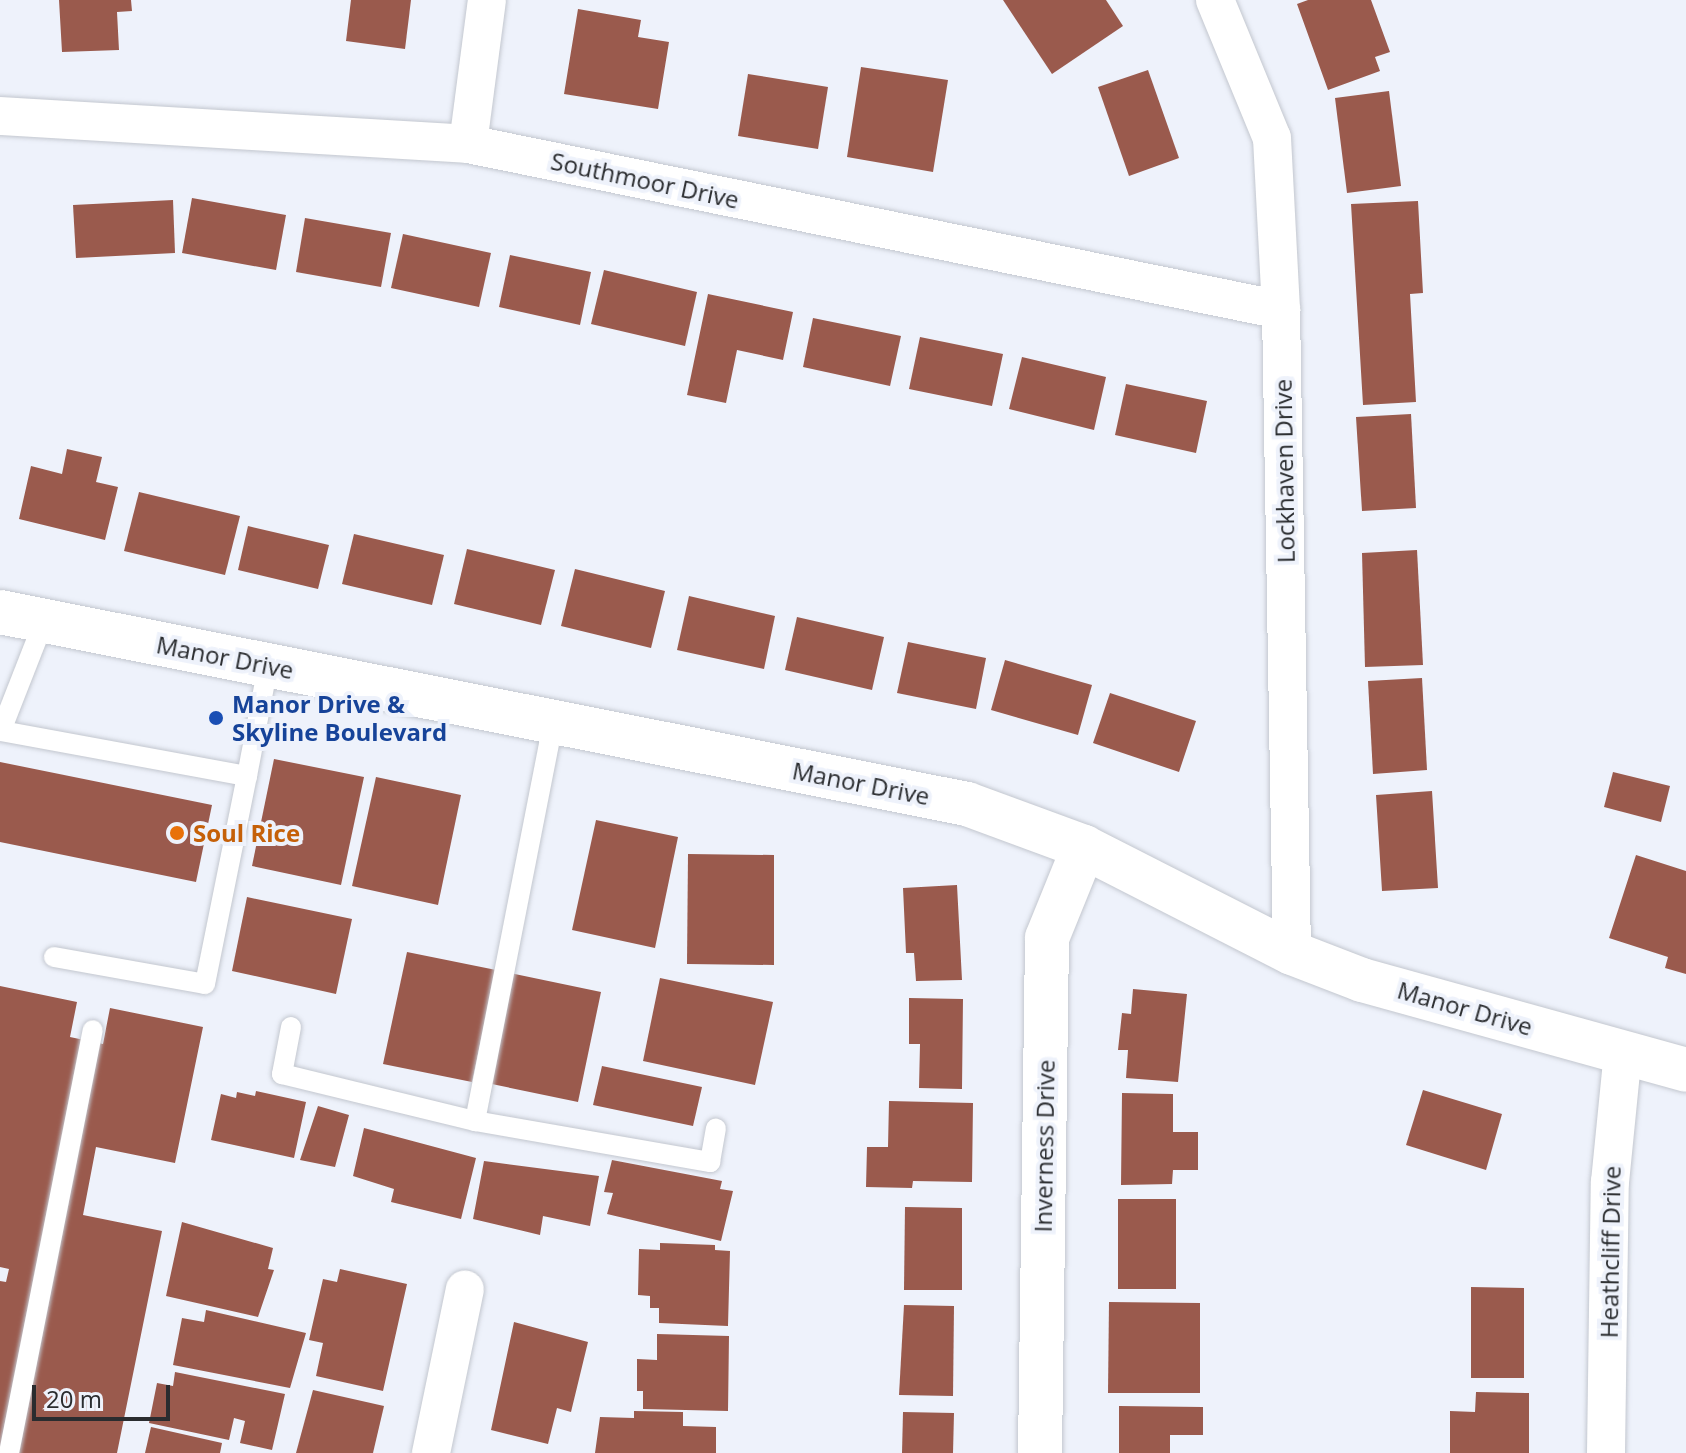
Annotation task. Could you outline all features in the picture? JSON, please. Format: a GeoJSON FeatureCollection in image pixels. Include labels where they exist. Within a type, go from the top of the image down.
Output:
{"type":"FeatureCollection","features":[{"type":"Feature","properties":{"kind":"street"},"geometry":{"type":"LineString","coordinates":[[468,144],[487,0]]}},
{"type":"Feature","properties":{"kind":"street","name":"Lockhaven Drive"},"geometry":{"type":"LineString","coordinates":[[1215,0],[1272,138],[1281,310],[1292,953]]}},
{"type":"Feature","properties":{"kind":"street","name":"Southmoor Drive"},"geometry":{"type":"LineString","coordinates":[[0,116],[468,144],[1281,310]]}},
{"type":"Feature","properties":{"kind":"street","name":"Manor Drive"},"geometry":{"type":"LineString","coordinates":[[0,612],[967,804],[1084,847],[1292,953],[1362,980],[1686,1070]]}},
{"type":"Feature","properties":{"kind":"street","name":"Inverness Drive"},"geometry":{"type":"LineString","coordinates":[[1040,1453],[1047,938],[1084,847]]}},
{"type":"Feature","properties":{"kind":"street","name":"Heathcliff Drive"},"geometry":{"type":"LineString","coordinates":[[1606,1453],[1610,1182],[1623,1052]]}},
{"type":"Feature","properties":{"kind":"street"},"geometry":{"type":"LineString","coordinates":[[431,1453],[465,1289]]}},
{"type":"Feature","properties":{"kind":"lane"},"geometry":{"type":"LineString","coordinates":[[44,621],[1,731],[247,776]]}},
{"type":"Feature","properties":{"kind":"lane"},"geometry":{"type":"LineString","coordinates":[[54,957],[205,984],[268,666]]}},
{"type":"Feature","properties":{"kind":"lane"},"geometry":{"type":"LineString","coordinates":[[475,1121],[553,722]]}},
{"type":"Feature","properties":{"kind":"lane"},"geometry":{"type":"LineString","coordinates":[[291,1027],[282,1074],[475,1121],[710,1162],[716,1129]]}},
{"type":"Feature","properties":{"kind":"lane"},"geometry":{"type":"LineString","coordinates":[[9,1453],[93,1030]]}},
{"type":"Feature","properties":{"kind":"building"},"geometry":{"type":"Polygon","coordinates":[[[59,0],[131,0],[132,11],[117,12],[119,50],[62,52],[59,0]]]}},
{"type":"Feature","properties":{"kind":"building"},"geometry":{"type":"Polygon","coordinates":[[[351,0],[411,0],[405,49],[346,41],[351,0]]]}},
{"type":"Feature","properties":{"kind":"building"},"geometry":{"type":"Polygon","coordinates":[[[1003,0],[1106,0],[1123,26],[1052,74],[1003,0]]]}},
{"type":"Feature","properties":{"kind":"building"},"geometry":{"type":"Polygon","coordinates":[[[1308,0],[1371,0],[1390,52],[1375,57],[1380,71],[1328,90],[1297,4],[1308,0]]]}},
{"type":"Feature","properties":{"kind":"building"},"geometry":{"type":"Polygon","coordinates":[[[578,9],[641,20],[638,37],[669,42],[658,109],[564,94],[578,9]]]}},
{"type":"Feature","properties":{"kind":"building"},"geometry":{"type":"Polygon","coordinates":[[[861,67],[948,80],[933,172],[847,157],[861,67]]]}},
{"type":"Feature","properties":{"kind":"building"},"geometry":{"type":"Polygon","coordinates":[[[1148,70],[1179,158],[1129,176],[1098,87],[1148,70]]]}},
{"type":"Feature","properties":{"kind":"building"},"geometry":{"type":"Polygon","coordinates":[[[748,74],[828,87],[818,149],[738,136],[748,74]]]}},
{"type":"Feature","properties":{"kind":"building"},"geometry":{"type":"Polygon","coordinates":[[[1389,91],[1401,186],[1347,193],[1335,98],[1389,91]]]}},
{"type":"Feature","properties":{"kind":"building"},"geometry":{"type":"Polygon","coordinates":[[[192,198],[286,215],[276,270],[182,253],[192,198]]]}},
{"type":"Feature","properties":{"kind":"building"},"geometry":{"type":"Polygon","coordinates":[[[173,200],[175,253],[76,258],[73,205],[173,200]]]}},
{"type":"Feature","properties":{"kind":"building"},"geometry":{"type":"Polygon","coordinates":[[[1418,201],[1423,293],[1410,294],[1416,402],[1363,405],[1351,204],[1418,201]]]}},
{"type":"Feature","properties":{"kind":"building"},"geometry":{"type":"Polygon","coordinates":[[[305,218],[391,233],[381,287],[296,272],[305,218]]]}},
{"type":"Feature","properties":{"kind":"building"},"geometry":{"type":"Polygon","coordinates":[[[403,234],[491,253],[479,307],[391,288],[403,234]]]}},
{"type":"Feature","properties":{"kind":"building"},"geometry":{"type":"Polygon","coordinates":[[[510,255],[591,272],[580,325],[499,307],[510,255]]]}},
{"type":"Feature","properties":{"kind":"building"},"geometry":{"type":"Polygon","coordinates":[[[604,270],[697,292],[685,346],[591,324],[604,270]]]}},
{"type":"Feature","properties":{"kind":"building"},"geometry":{"type":"Polygon","coordinates":[[[708,294],[793,312],[783,360],[737,350],[726,403],[687,395],[708,294]]]}},
{"type":"Feature","properties":{"kind":"building"},"geometry":{"type":"Polygon","coordinates":[[[813,318],[901,336],[890,386],[803,367],[813,318]]]}},
{"type":"Feature","properties":{"kind":"building"},"geometry":{"type":"Polygon","coordinates":[[[920,337],[1003,354],[992,406],[909,389],[920,337]]]}},
{"type":"Feature","properties":{"kind":"building"},"geometry":{"type":"Polygon","coordinates":[[[1022,357],[1106,377],[1094,430],[1009,409],[1022,357]]]}},
{"type":"Feature","properties":{"kind":"building"},"geometry":{"type":"Polygon","coordinates":[[[1126,384],[1207,401],[1196,453],[1115,435],[1126,384]]]}},
{"type":"Feature","properties":{"kind":"building"},"geometry":{"type":"Polygon","coordinates":[[[1411,414],[1416,508],[1362,511],[1356,417],[1411,414]]]}},
{"type":"Feature","properties":{"kind":"building"},"geometry":{"type":"Polygon","coordinates":[[[67,449],[102,457],[96,482],[118,487],[105,540],[19,519],[31,466],[62,474],[67,449]]]}},
{"type":"Feature","properties":{"kind":"building"},"geometry":{"type":"Polygon","coordinates":[[[139,492],[240,516],[225,575],[124,551],[139,492]]]}},
{"type":"Feature","properties":{"kind":"building"},"geometry":{"type":"Polygon","coordinates":[[[248,526],[329,545],[318,589],[238,570],[248,526]]]}},
{"type":"Feature","properties":{"kind":"building"},"geometry":{"type":"Polygon","coordinates":[[[354,534],[444,555],[432,605],[342,584],[354,534]]]}},
{"type":"Feature","properties":{"kind":"building"},"geometry":{"type":"Polygon","coordinates":[[[467,549],[555,570],[541,625],[454,604],[467,549]]]}},
{"type":"Feature","properties":{"kind":"building"},"geometry":{"type":"Polygon","coordinates":[[[1417,550],[1423,665],[1365,667],[1362,553],[1417,550]]]}},
{"type":"Feature","properties":{"kind":"building"},"geometry":{"type":"Polygon","coordinates":[[[575,569],[665,591],[651,648],[561,626],[575,569]]]}},
{"type":"Feature","properties":{"kind":"building"},"geometry":{"type":"Polygon","coordinates":[[[689,596],[775,616],[764,669],[677,650],[689,596]]]}},
{"type":"Feature","properties":{"kind":"building"},"geometry":{"type":"Polygon","coordinates":[[[797,617],[884,637],[872,690],[785,670],[797,617]]]}},
{"type":"Feature","properties":{"kind":"building"},"geometry":{"type":"Polygon","coordinates":[[[908,642],[986,658],[976,709],[897,693],[908,642]]]}},
{"type":"Feature","properties":{"kind":"building"},"geometry":{"type":"Polygon","coordinates":[[[1005,660],[1092,685],[1078,735],[991,710],[1005,660]]]}},
{"type":"Feature","properties":{"kind":"building"},"geometry":{"type":"Polygon","coordinates":[[[1422,678],[1427,770],[1373,774],[1368,681],[1422,678]]]}},
{"type":"Feature","properties":{"kind":"building"},"geometry":{"type":"Polygon","coordinates":[[[1110,693],[1196,721],[1179,772],[1093,743],[1110,693]]]}},
{"type":"Feature","properties":{"kind":"building"},"geometry":{"type":"Polygon","coordinates":[[[274,759],[364,777],[341,885],[252,866],[274,759]]]}},
{"type":"Feature","properties":{"kind":"building"},"geometry":{"type":"Polygon","coordinates":[[[0,762],[212,805],[196,882],[0,842],[0,762]]]}},
{"type":"Feature","properties":{"kind":"building"},"geometry":{"type":"Polygon","coordinates":[[[1613,772],[1670,786],[1661,822],[1604,807],[1613,772]]]}},
{"type":"Feature","properties":{"kind":"building"},"geometry":{"type":"Polygon","coordinates":[[[376,777],[461,795],[438,905],[352,886],[376,777]]]}},
{"type":"Feature","properties":{"kind":"building"},"geometry":{"type":"Polygon","coordinates":[[[1432,791],[1438,888],[1382,891],[1376,795],[1432,791]]]}},
{"type":"Feature","properties":{"kind":"building"},"geometry":{"type":"Polygon","coordinates":[[[596,820],[678,837],[655,948],[572,930],[596,820]]]}},
{"type":"Feature","properties":{"kind":"building"},"geometry":{"type":"Polygon","coordinates":[[[688,854],[774,855],[774,965],[687,964],[688,854]]]}},
{"type":"Feature","properties":{"kind":"building"},"geometry":{"type":"Polygon","coordinates":[[[1636,855],[1686,871],[1686,974],[1665,968],[1668,957],[1609,938],[1636,855]]]}},
{"type":"Feature","properties":{"kind":"building"},"geometry":{"type":"Polygon","coordinates":[[[957,885],[962,980],[916,981],[914,953],[906,953],[903,888],[957,885]]]}},
{"type":"Feature","properties":{"kind":"building"},"geometry":{"type":"Polygon","coordinates":[[[247,897],[352,919],[336,994],[232,971],[247,897]]]}},
{"type":"Feature","properties":{"kind":"building"},"geometry":{"type":"Polygon","coordinates":[[[407,952],[496,970],[472,1082],[383,1064],[407,952]]]}},
{"type":"Feature","properties":{"kind":"building"},"geometry":{"type":"Polygon","coordinates":[[[510,973],[601,992],[578,1102],[487,1083],[510,973]]]}},
{"type":"Feature","properties":{"kind":"building"},"geometry":{"type":"Polygon","coordinates":[[[660,978],[773,1002],[755,1085],[643,1061],[660,978]]]}},
{"type":"Feature","properties":{"kind":"building"},"geometry":{"type":"Polygon","coordinates":[[[0,986],[77,1002],[70,1037],[103,1044],[110,1008],[203,1027],[175,1163],[96,1147],[83,1215],[162,1231],[117,1453],[0,1453],[0,1281],[6,1282],[9,1269],[0,1267],[0,986]]]}},
{"type":"Feature","properties":{"kind":"building"},"geometry":{"type":"Polygon","coordinates":[[[1133,989],[1187,994],[1178,1082],[1126,1078],[1128,1050],[1118,1050],[1122,1013],[1131,1014],[1133,989]]]}},
{"type":"Feature","properties":{"kind":"building"},"geometry":{"type":"Polygon","coordinates":[[[909,998],[963,999],[962,1089],[919,1088],[920,1044],[909,1044],[909,998]]]}},
{"type":"Feature","properties":{"kind":"building"},"geometry":{"type":"Polygon","coordinates":[[[602,1066],[702,1087],[693,1126],[593,1105],[602,1066]]]}},
{"type":"Feature","properties":{"kind":"building"},"geometry":{"type":"Polygon","coordinates":[[[1423,1090],[1502,1114],[1486,1170],[1406,1145],[1423,1090]]]}},
{"type":"Feature","properties":{"kind":"building"},"geometry":{"type":"Polygon","coordinates":[[[256,1091],[306,1102],[294,1158],[211,1140],[221,1094],[236,1098],[237,1092],[255,1096],[256,1091]]]}},
{"type":"Feature","properties":{"kind":"building"},"geometry":{"type":"Polygon","coordinates":[[[1122,1093],[1173,1094],[1173,1132],[1198,1132],[1198,1170],[1173,1170],[1172,1184],[1121,1185],[1122,1093]]]}},
{"type":"Feature","properties":{"kind":"building"},"geometry":{"type":"Polygon","coordinates":[[[889,1101],[973,1103],[972,1182],[913,1181],[912,1188],[866,1187],[867,1147],[888,1147],[889,1101]]]}},
{"type":"Feature","properties":{"kind":"building"},"geometry":{"type":"Polygon","coordinates":[[[318,1106],[349,1115],[335,1167],[300,1160],[318,1106]]]}},
{"type":"Feature","properties":{"kind":"building"},"geometry":{"type":"Polygon","coordinates":[[[364,1128],[476,1158],[461,1219],[391,1202],[394,1189],[353,1176],[364,1128]]]}},
{"type":"Feature","properties":{"kind":"building"},"geometry":{"type":"Polygon","coordinates":[[[612,1160],[722,1181],[720,1189],[733,1191],[721,1241],[607,1214],[613,1193],[604,1192],[612,1160]]]}},
{"type":"Feature","properties":{"kind":"building"},"geometry":{"type":"Polygon","coordinates":[[[484,1161],[599,1176],[590,1226],[543,1216],[540,1235],[473,1219],[484,1161]]]}},
{"type":"Feature","properties":{"kind":"building"},"geometry":{"type":"Polygon","coordinates":[[[1118,1199],[1176,1199],[1176,1289],[1118,1289],[1118,1199]]]}},
{"type":"Feature","properties":{"kind":"building"},"geometry":{"type":"Polygon","coordinates":[[[905,1207],[962,1208],[962,1290],[904,1290],[905,1207]]]}},
{"type":"Feature","properties":{"kind":"building"},"geometry":{"type":"Polygon","coordinates":[[[182,1222],[273,1248],[268,1269],[274,1270],[258,1317],[166,1296],[182,1222]]]}},
{"type":"Feature","properties":{"kind":"building"},"geometry":{"type":"Polygon","coordinates":[[[660,1243],[715,1245],[715,1250],[730,1251],[728,1326],[659,1323],[659,1308],[650,1308],[650,1296],[638,1295],[639,1249],[660,1250],[660,1243]]]}},
{"type":"Feature","properties":{"kind":"building"},"geometry":{"type":"Polygon","coordinates":[[[340,1269],[407,1284],[383,1391],[316,1376],[323,1343],[309,1340],[323,1279],[337,1282],[340,1269]]]}},
{"type":"Feature","properties":{"kind":"building"},"geometry":{"type":"Polygon","coordinates":[[[1471,1287],[1524,1288],[1524,1378],[1471,1378],[1471,1287]]]}},
{"type":"Feature","properties":{"kind":"building"},"geometry":{"type":"Polygon","coordinates":[[[1109,1302],[1200,1303],[1200,1393],[1108,1393],[1109,1302]]]}},
{"type":"Feature","properties":{"kind":"building"},"geometry":{"type":"Polygon","coordinates":[[[904,1305],[954,1306],[953,1396],[899,1395],[904,1305]]]}},
{"type":"Feature","properties":{"kind":"building"},"geometry":{"type":"Polygon","coordinates":[[[206,1310],[306,1333],[290,1388],[173,1365],[182,1318],[204,1322],[206,1310]]]}},
{"type":"Feature","properties":{"kind":"building"},"geometry":{"type":"Polygon","coordinates":[[[514,1322],[588,1342],[571,1412],[557,1408],[548,1444],[491,1430],[514,1322]]]}},
{"type":"Feature","properties":{"kind":"building"},"geometry":{"type":"Polygon","coordinates":[[[657,1334],[729,1336],[728,1411],[643,1409],[643,1391],[637,1391],[637,1359],[657,1360],[657,1334]]]}},
{"type":"Feature","properties":{"kind":"building"},"geometry":{"type":"Polygon","coordinates":[[[175,1372],[285,1394],[272,1450],[240,1443],[245,1421],[234,1418],[229,1440],[149,1423],[157,1383],[173,1386],[175,1372]]]}},
{"type":"Feature","properties":{"kind":"building"},"geometry":{"type":"Polygon","coordinates":[[[313,1390],[384,1406],[373,1453],[296,1453],[313,1390]]]}},
{"type":"Feature","properties":{"kind":"building"},"geometry":{"type":"Polygon","coordinates":[[[1476,1392],[1529,1393],[1529,1453],[1450,1453],[1450,1411],[1475,1412],[1476,1392]]]}},
{"type":"Feature","properties":{"kind":"building"},"geometry":{"type":"Polygon","coordinates":[[[1119,1406],[1203,1407],[1203,1435],[1170,1435],[1170,1453],[1119,1453],[1119,1406]]]}},
{"type":"Feature","properties":{"kind":"building"},"geometry":{"type":"Polygon","coordinates":[[[634,1411],[683,1412],[683,1426],[716,1427],[716,1453],[595,1453],[600,1417],[634,1418],[634,1411]]]}},
{"type":"Feature","properties":{"kind":"building"},"geometry":{"type":"Polygon","coordinates":[[[903,1412],[954,1413],[953,1453],[902,1453],[903,1412]]]}},
{"type":"Feature","properties":{"kind":"building"},"geometry":{"type":"Polygon","coordinates":[[[151,1427],[222,1443],[220,1453],[145,1453],[151,1427]]]}},
{"type":"Feature","properties":{"kind":"place","name":"Manor Drive & Skyline Boulevard"},"geometry":{"type":"Point","coordinates":[216,718]}},
{"type":"Feature","properties":{"kind":"place","name":"Soul Rice"},"geometry":{"type":"Point","coordinates":[177,833]}}]}
